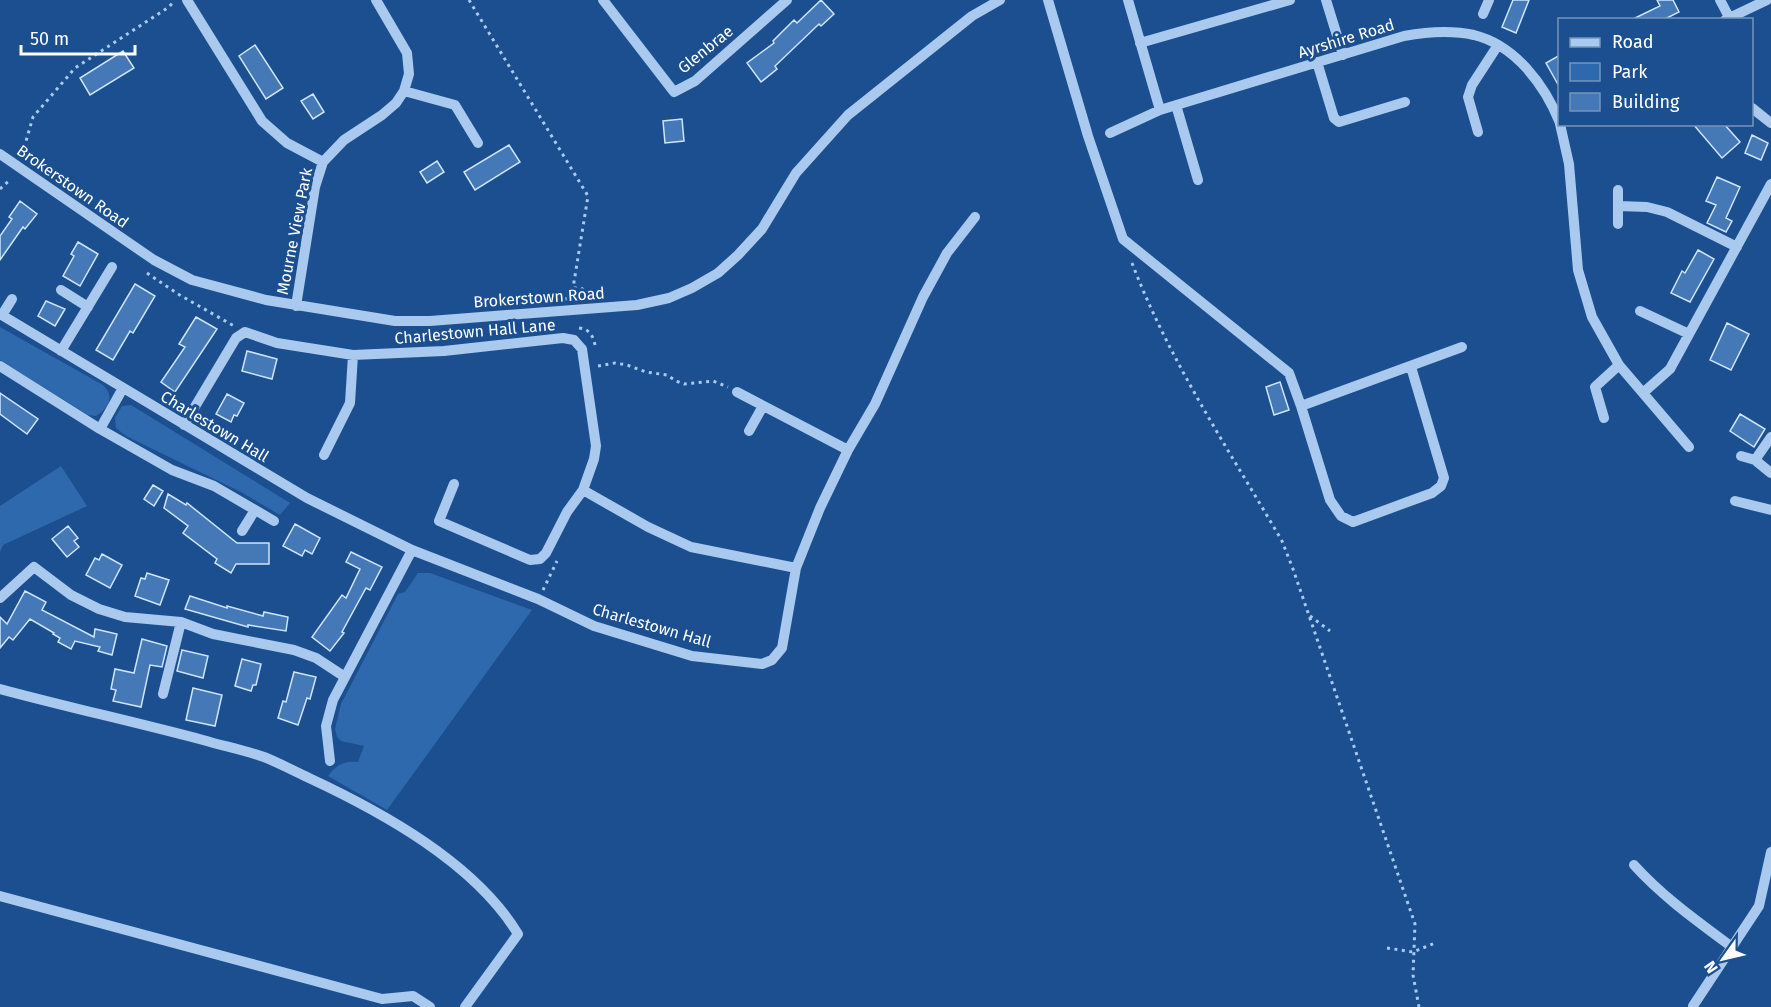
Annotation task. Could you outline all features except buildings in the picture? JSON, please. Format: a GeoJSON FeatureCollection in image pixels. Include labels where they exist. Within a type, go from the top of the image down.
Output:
{"type":"FeatureCollection","features":[{"type":"Feature","properties":{"kind":"street","name":"Mourne View Park"},"geometry":{"type":"LineString","coordinates":[[187,0],[262,121],[287,143],[323,162]]}},
{"type":"Feature","properties":{"kind":"street"},"geometry":{"type":"LineString","coordinates":[[376,0],[407,53],[409,74],[404,91],[455,105],[478,143]]}},
{"type":"Feature","properties":{"kind":"street","name":"Glenbrae"},"geometry":{"type":"LineString","coordinates":[[603,0],[674,92],[695,81],[787,0]]}},
{"type":"Feature","properties":{"kind":"street","name":"Brokerstown Road"},"geometry":{"type":"LineString","coordinates":[[0,154],[154,260],[192,280],[225,290],[296,306],[394,321],[430,321],[637,305],[669,298],[718,273],[762,229],[796,173],[848,114],[972,16],[1000,0]]}},
{"type":"Feature","properties":{"kind":"street"},"geometry":{"type":"LineString","coordinates":[[1048,0],[1088,136],[1123,239],[1289,374],[1330,500],[1341,516],[1353,522],[1432,493],[1441,486],[1444,478],[1411,367]]}},
{"type":"Feature","properties":{"kind":"street"},"geometry":{"type":"LineString","coordinates":[[1128,0],[1160,110]]}},
{"type":"Feature","properties":{"kind":"street"},"geometry":{"type":"LineString","coordinates":[[1140,43],[1290,0]]}},
{"type":"Feature","properties":{"kind":"street"},"geometry":{"type":"LineString","coordinates":[[1326,0],[1343,55]]}},
{"type":"Feature","properties":{"kind":"street"},"geometry":{"type":"LineString","coordinates":[[1484,14],[1489,0]]}},
{"type":"Feature","properties":{"kind":"street"},"geometry":{"type":"LineString","coordinates":[[1720,0],[1727,18],[1767,0]]}},
{"type":"Feature","properties":{"kind":"street","name":"Ayrshire Road"},"geometry":{"type":"LineString","coordinates":[[1110,134],[1160,110],[1404,36],[1429,32],[1473,35],[1498,45],[1518,60],[1557,106]]}},
{"type":"Feature","properties":{"kind":"street"},"geometry":{"type":"LineString","coordinates":[[1478,132],[1468,97],[1472,85],[1498,45]]}},
{"type":"Feature","properties":{"kind":"street"},"geometry":{"type":"LineString","coordinates":[[1317,62],[1334,118],[1339,122],[1405,102]]}},
{"type":"Feature","properties":{"kind":"street","name":"Mourne View Park"},"geometry":{"type":"LineString","coordinates":[[296,306],[315,187],[323,162],[344,140],[396,103],[404,91]]}},
{"type":"Feature","properties":{"kind":"street"},"geometry":{"type":"LineString","coordinates":[[1176,105],[1198,180]]}},
{"type":"Feature","properties":{"kind":"street"},"geometry":{"type":"LineString","coordinates":[[1753,109],[1771,123]]}},
{"type":"Feature","properties":{"kind":"street","name":"Ayrshire Road"},"geometry":{"type":"LineString","coordinates":[[1560,126],[1569,164],[1578,270],[1592,317],[1619,365],[1689,447]]}},
{"type":"Feature","properties":{"kind":"street"},"geometry":{"type":"LineString","coordinates":[[1644,392],[1670,369],[1771,184]]}},
{"type":"Feature","properties":{"kind":"street"},"geometry":{"type":"LineString","coordinates":[[1618,190],[1618,224]]}},
{"type":"Feature","properties":{"kind":"street"},"geometry":{"type":"LineString","coordinates":[[1619,206],[1647,207],[1666,212],[1737,247]]}},
{"type":"Feature","properties":{"kind":"street","name":"Charlestown Hall"},"geometry":{"type":"LineString","coordinates":[[1,315],[307,498],[412,550],[538,599],[594,627],[692,656],[762,664],[772,660],[782,648],[796,568],[820,508],[875,404],[923,297],[946,253],[975,217]]}},
{"type":"Feature","properties":{"kind":"street"},"geometry":{"type":"LineString","coordinates":[[61,351],[112,267]]}},
{"type":"Feature","properties":{"kind":"street"},"geometry":{"type":"LineString","coordinates":[[61,290],[88,307]]}},
{"type":"Feature","properties":{"kind":"street"},"geometry":{"type":"LineString","coordinates":[[1,315],[12,299]]}},
{"type":"Feature","properties":{"kind":"street"},"geometry":{"type":"LineString","coordinates":[[1640,311],[1689,334]]}},
{"type":"Feature","properties":{"kind":"street","name":"Charlestown Hall Lane"},"geometry":{"type":"LineString","coordinates":[[184,425],[236,338],[245,332],[277,343],[353,355],[444,351],[564,338],[574,340],[582,349],[596,446],[583,490],[567,512],[546,553],[540,559],[530,560],[439,521],[454,484]]}},
{"type":"Feature","properties":{"kind":"street"},"geometry":{"type":"LineString","coordinates":[[1301,406],[1462,347]]}},
{"type":"Feature","properties":{"kind":"street"},"geometry":{"type":"LineString","coordinates":[[324,454],[350,403],[353,355]]}},
{"type":"Feature","properties":{"kind":"street"},"geometry":{"type":"LineString","coordinates":[[1604,418],[1595,387],[1619,365]]}},
{"type":"Feature","properties":{"kind":"street"},"geometry":{"type":"LineString","coordinates":[[0,366],[100,429],[172,470],[214,486],[273,521]]}},
{"type":"Feature","properties":{"kind":"street"},"geometry":{"type":"LineString","coordinates":[[100,429],[123,388]]}},
{"type":"Feature","properties":{"kind":"street"},"geometry":{"type":"LineString","coordinates":[[737,392],[849,450]]}},
{"type":"Feature","properties":{"kind":"street"},"geometry":{"type":"LineString","coordinates":[[749,431],[763,406]]}},
{"type":"Feature","properties":{"kind":"street"},"geometry":{"type":"LineString","coordinates":[[1755,460],[1771,437]]}},
{"type":"Feature","properties":{"kind":"street"},"geometry":{"type":"LineString","coordinates":[[1741,456],[1755,460],[1771,473]]}},
{"type":"Feature","properties":{"kind":"street"},"geometry":{"type":"LineString","coordinates":[[583,490],[648,527],[691,547],[796,568]]}},
{"type":"Feature","properties":{"kind":"street"},"geometry":{"type":"LineString","coordinates":[[1735,501],[1771,510]]}},
{"type":"Feature","properties":{"kind":"street"},"geometry":{"type":"LineString","coordinates":[[242,531],[255,510]]}},
{"type":"Feature","properties":{"kind":"street"},"geometry":{"type":"LineString","coordinates":[[330,761],[326,726],[333,700],[412,550]]}},
{"type":"Feature","properties":{"kind":"street"},"geometry":{"type":"LineString","coordinates":[[0,598],[34,567],[71,595],[99,609],[125,617],[181,622],[213,634],[294,650],[316,658],[345,676]]}},
{"type":"Feature","properties":{"kind":"street"},"geometry":{"type":"LineString","coordinates":[[163,694],[181,622]]}},
{"type":"Feature","properties":{"kind":"street"},"geometry":{"type":"LineString","coordinates":[[0,689],[55,704],[131,720],[264,757],[377,813],[436,849],[479,887],[509,920],[518,934],[465,1007]]}},
{"type":"Feature","properties":{"kind":"street"},"geometry":{"type":"LineString","coordinates":[[1693,1006],[1759,906],[1771,852]]}},
{"type":"Feature","properties":{"kind":"street"},"geometry":{"type":"LineString","coordinates":[[1634,864],[1651,884],[1678,907],[1732,947]]}},
{"type":"Feature","properties":{"kind":"street"},"geometry":{"type":"LineString","coordinates":[[0,896],[382,999],[413,996],[430,1007]]}},
{"type":"Feature","properties":{"kind":"path"},"geometry":{"type":"LineString","coordinates":[[18,166],[33,117],[75,68],[169,7],[175,0]]}},
{"type":"Feature","properties":{"kind":"path"},"geometry":{"type":"LineString","coordinates":[[469,0],[588,196],[573,288]]}},
{"type":"Feature","properties":{"kind":"path"},"geometry":{"type":"LineString","coordinates":[[0,189],[11,179]]}},
{"type":"Feature","properties":{"kind":"path"},"geometry":{"type":"LineString","coordinates":[[1131,261],[1149,306],[1179,366],[1282,541],[1415,924],[1413,975],[1419,1007]]}},
{"type":"Feature","properties":{"kind":"path"},"geometry":{"type":"LineString","coordinates":[[577,327],[585,328],[594,336],[595,346]]}},
{"type":"Feature","properties":{"kind":"path"},"geometry":{"type":"LineString","coordinates":[[596,356],[599,376]]}},
{"type":"Feature","properties":{"kind":"path"},"geometry":{"type":"LineString","coordinates":[[598,366],[615,363],[627,365],[646,372],[667,375],[684,384],[713,381],[737,392]]}},
{"type":"Feature","properties":{"kind":"path"},"geometry":{"type":"LineString","coordinates":[[538,599],[561,554]]}},
{"type":"Feature","properties":{"kind":"path"},"geometry":{"type":"LineString","coordinates":[[1309,615],[1330,631]]}},
{"type":"Feature","properties":{"kind":"path"},"geometry":{"type":"LineString","coordinates":[[1387,948],[1413,952],[1435,943]]}},
{"type":"Feature","properties":{"kind":"green space"},"geometry":{"type":"Polygon","coordinates":[[[0,327],[103,385],[109,393],[107,406],[96,416],[88,415],[0,360],[0,327]]]}},
{"type":"Feature","properties":{"kind":"green space"},"geometry":{"type":"Polygon","coordinates":[[[131,405],[290,503],[280,515],[241,492],[126,436],[116,428],[115,418],[122,406],[131,405]]]}},
{"type":"Feature","properties":{"kind":"green space"},"geometry":{"type":"Polygon","coordinates":[[[61,466],[87,506],[3,545],[0,552],[0,506],[61,466]]]}},
{"type":"Feature","properties":{"kind":"green space"},"geometry":{"type":"Polygon","coordinates":[[[418,573],[430,573],[532,610],[387,810],[328,776],[341,764],[358,762],[364,746],[341,741],[337,737],[335,729],[341,704],[398,594],[405,592],[418,573]]]}}]}
